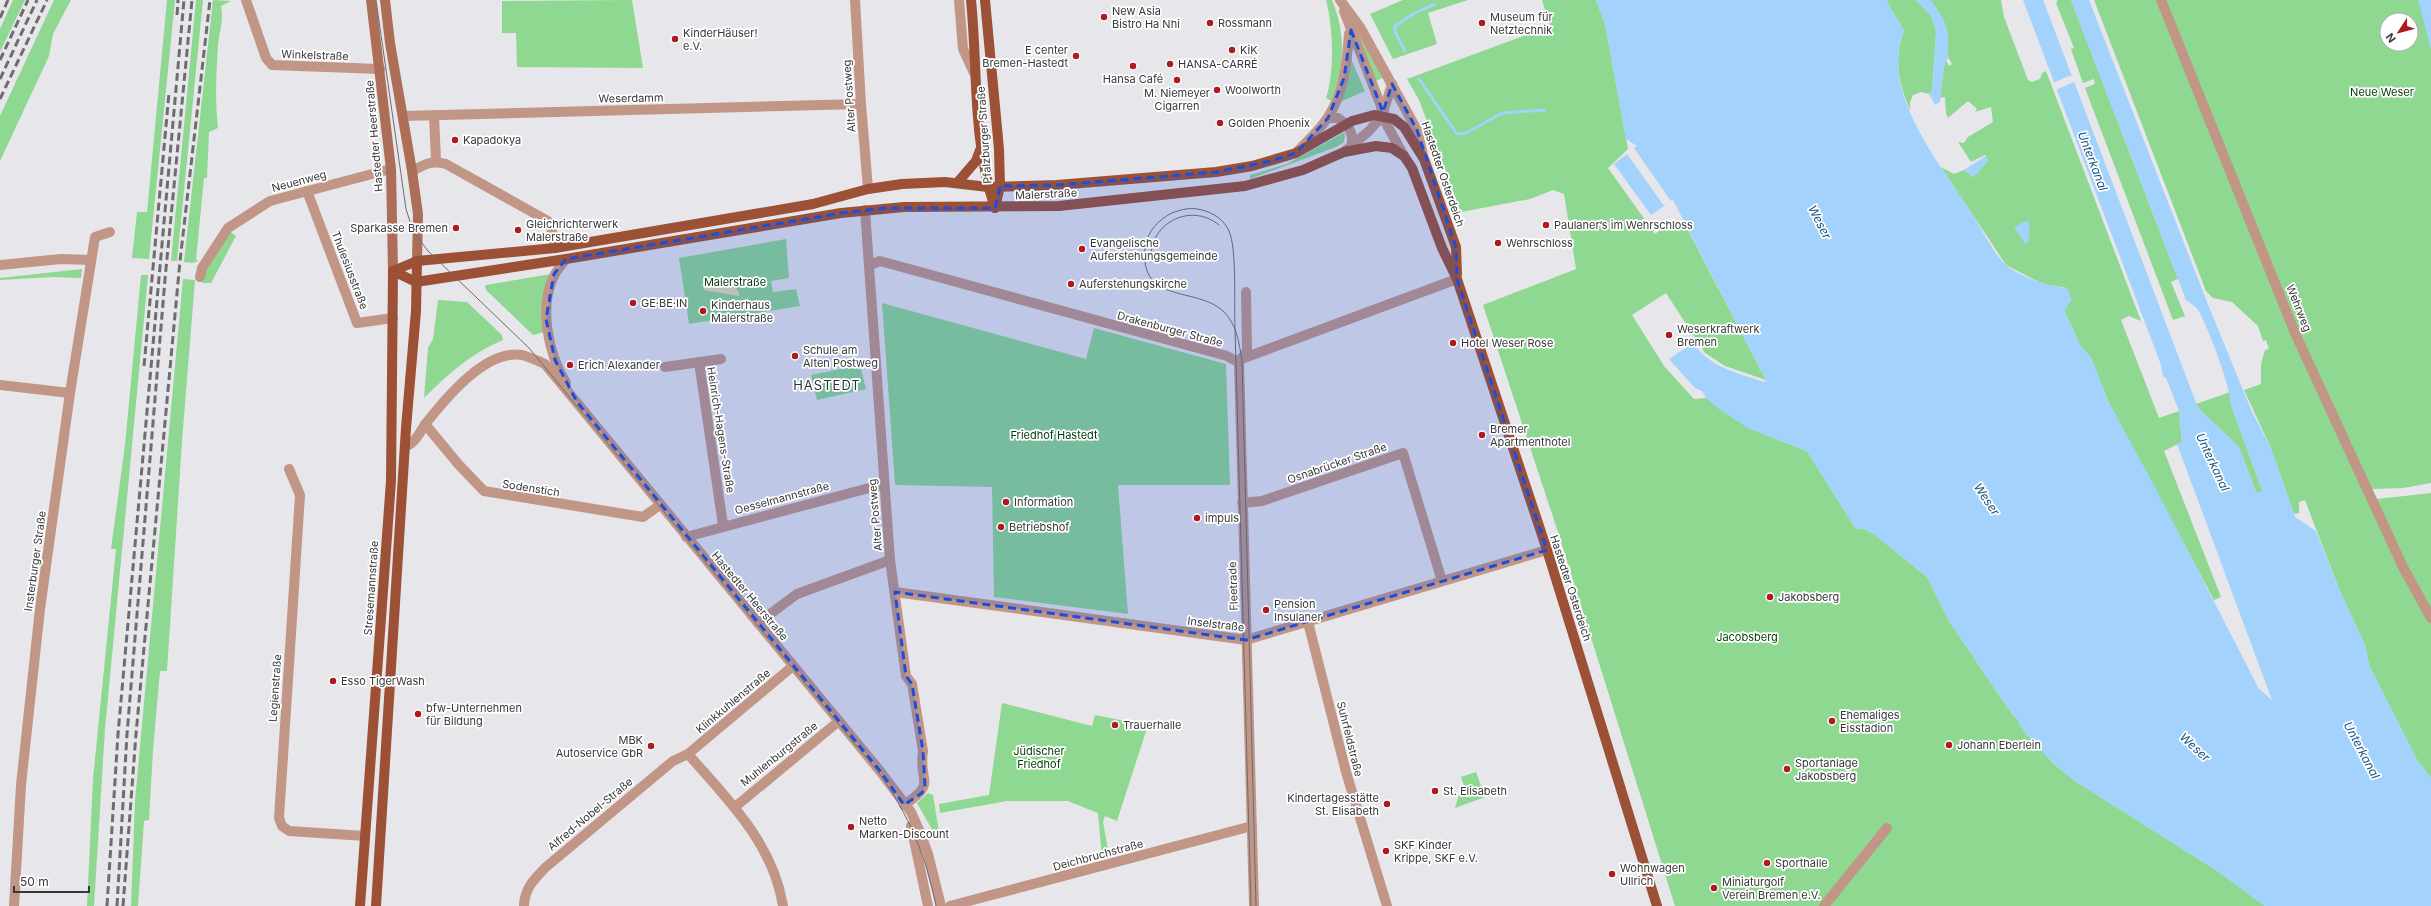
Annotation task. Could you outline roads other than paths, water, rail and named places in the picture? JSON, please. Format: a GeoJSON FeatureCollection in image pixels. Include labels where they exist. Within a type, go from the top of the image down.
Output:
{"type":"FeatureCollection","features":[{"type":"Feature","properties":{"kind":"main road","name":"Hastedter Heerstraße"},"geometry":{"type":"LineString","coordinates":[[371,0],[391,169],[393,271]]}},
{"type":"Feature","properties":{"kind":"main road"},"geometry":{"type":"LineString","coordinates":[[376,906],[405,447],[416,311],[418,214],[385,0]]}},
{"type":"Feature","properties":{"kind":"main road","name":"Pfalzburger Straße"},"geometry":{"type":"LineString","coordinates":[[971,0],[976,46],[974,73],[980,150],[984,161],[988,187],[995,208]]}},
{"type":"Feature","properties":{"kind":"main road","name":"Pfalzburger Straße"},"geometry":{"type":"LineString","coordinates":[[985,0],[999,149],[1000,186],[995,208]]}},
{"type":"Feature","properties":{"kind":"main road","name":"Malerstraße"},"geometry":{"type":"LineString","coordinates":[[393,271],[417,261],[555,248],[814,204],[868,189],[909,183],[958,183],[988,187],[1057,185],[1216,172],[1252,166],[1296,152],[1346,124],[1362,117],[1382,116],[1394,119],[1404,128],[1424,159]]}},
{"type":"Feature","properties":{"kind":"main road","name":"Malerstraße"},"geometry":{"type":"LineString","coordinates":[[416,282],[865,210],[914,207],[995,208],[1059,206],[1245,186],[1303,170],[1344,152],[1376,146],[1392,148],[1404,156]]}},
{"type":"Feature","properties":{"kind":"main road","name":"Pfalzburger Straße"},"geometry":{"type":"LineString","coordinates":[[958,183],[976,161],[980,150]]}},
{"type":"Feature","properties":{"kind":"main road","name":"Hastedter Osterdeich"},"geometry":{"type":"LineString","coordinates":[[1404,156],[1412,168],[1442,248],[1457,279],[1547,550],[1657,906]]}},
{"type":"Feature","properties":{"kind":"main road","name":"Hastedter Osterdeich"},"geometry":{"type":"LineString","coordinates":[[1424,159],[1456,247],[1457,279]]}},
{"type":"Feature","properties":{"kind":"main road"},"geometry":{"type":"LineString","coordinates":[[393,271],[416,282]]}},
{"type":"Feature","properties":{"kind":"main road","name":"Stresemannstraße"},"geometry":{"type":"LineString","coordinates":[[360,906],[391,481],[393,271]]}},
{"type":"Feature","properties":{"kind":"street","name":"Winkelstraße"},"geometry":{"type":"LineString","coordinates":[[246,0],[266,58],[272,65],[380,69]]}},
{"type":"Feature","properties":{"kind":"street","name":"Alter Postweg"},"geometry":{"type":"LineString","coordinates":[[855,0],[868,189]]}},
{"type":"Feature","properties":{"kind":"street","name":"Pfalzburger Straße"},"geometry":{"type":"LineString","coordinates":[[959,0],[963,49],[974,73]]}},
{"type":"Feature","properties":{"kind":"street","name":"Hastedter Osterdeich"},"geometry":{"type":"LineString","coordinates":[[1340,0],[1381,106],[1382,116],[1404,156]]}},
{"type":"Feature","properties":{"kind":"street","name":"Hastedter Osterdeich"},"geometry":{"type":"LineString","coordinates":[[1340,0],[1360,27],[1417,130],[1424,159]]}},
{"type":"Feature","properties":{"kind":"street","name":"Wehrweg"},"geometry":{"type":"LineString","coordinates":[[2161,0],[2298,340],[2403,567],[2431,618]]}},
{"type":"Feature","properties":{"kind":"street","name":"Malerstraße"},"geometry":{"type":"LineString","coordinates":[[1296,152],[1328,118],[1344,78],[1349,34],[1351,30]]}},
{"type":"Feature","properties":{"kind":"street","name":"Malerstraße"},"geometry":{"type":"LineString","coordinates":[[1344,152],[1352,143],[1368,132],[1382,116],[1392,84]]}},
{"type":"Feature","properties":{"kind":"street","name":"Weserdamm"},"geometry":{"type":"LineString","coordinates":[[403,116],[861,104]]}},
{"type":"Feature","properties":{"kind":"street"},"geometry":{"type":"LineString","coordinates":[[434,115],[436,161]]}},
{"type":"Feature","properties":{"kind":"street"},"geometry":{"type":"LineString","coordinates":[[1328,118],[1338,118],[1346,124],[1352,133],[1352,143]]}},
{"type":"Feature","properties":{"kind":"street"},"geometry":{"type":"LineString","coordinates":[[412,171],[426,163],[436,161],[446,164],[548,221],[555,248]]}},
{"type":"Feature","properties":{"kind":"street","name":"Neuenweg"},"geometry":{"type":"LineString","coordinates":[[200,277],[202,268],[228,228],[270,201],[391,169]]}},
{"type":"Feature","properties":{"kind":"street","name":"Thulesiusstraße"},"geometry":{"type":"LineString","coordinates":[[307,191],[357,323],[393,318]]}},
{"type":"Feature","properties":{"kind":"street","name":"Alter Postweg"},"geometry":{"type":"LineString","coordinates":[[865,210],[867,257],[870,264],[890,560],[906,676],[912,684],[922,751],[921,759],[925,786],[922,793],[904,805]]}},
{"type":"Feature","properties":{"kind":"street","name":"Insterburger Straße"},"geometry":{"type":"LineString","coordinates":[[14,906],[23,761],[40,609],[70,393],[95,237],[110,232]]}},
{"type":"Feature","properties":{"kind":"street"},"geometry":{"type":"LineString","coordinates":[[0,265],[61,259],[91,260]]}},
{"type":"Feature","properties":{"kind":"street","name":"Hastedter Heerstraße"},"geometry":{"type":"LineString","coordinates":[[566,259],[554,274],[549,293],[546,319],[555,360],[577,402]]}},
{"type":"Feature","properties":{"kind":"street","name":"Drakenburger Straße"},"geometry":{"type":"LineString","coordinates":[[870,264],[884,262],[1227,356],[1238,362]]}},
{"type":"Feature","properties":{"kind":"street"},"geometry":{"type":"LineString","coordinates":[[1238,362],[1457,279]]}},
{"type":"Feature","properties":{"kind":"street","name":"Fleetrade"},"geometry":{"type":"LineString","coordinates":[[1246,292],[1247,351],[1238,362],[1254,906]]}},
{"type":"Feature","properties":{"kind":"street","name":"Hastedter Heerstraße"},"geometry":{"type":"LineString","coordinates":[[425,424],[450,393],[468,377],[494,361],[508,356],[521,355],[545,364],[880,771],[904,805],[911,812],[928,854],[941,906]]}},
{"type":"Feature","properties":{"kind":"street","name":"Heinrich-Hagens-Straße"},"geometry":{"type":"LineString","coordinates":[[664,367],[721,359]]}},
{"type":"Feature","properties":{"kind":"street","name":"Heinrich-Hagens-Straße"},"geometry":{"type":"LineString","coordinates":[[699,362],[724,525]]}},
{"type":"Feature","properties":{"kind":"street"},"geometry":{"type":"LineString","coordinates":[[0,384],[70,393]]}},
{"type":"Feature","properties":{"kind":"street"},"geometry":{"type":"LineString","coordinates":[[405,447],[414,443],[425,424]]}},
{"type":"Feature","properties":{"kind":"street","name":"Sodenstich"},"geometry":{"type":"LineString","coordinates":[[425,424],[459,466],[484,491],[643,517],[660,504]]}},
{"type":"Feature","properties":{"kind":"street","name":"Osnabrücker Straße"},"geometry":{"type":"LineString","coordinates":[[1242,503],[1262,501],[1403,453],[1442,581]]}},
{"type":"Feature","properties":{"kind":"street","name":"Legienstraße"},"geometry":{"type":"LineString","coordinates":[[289,469],[300,495],[278,818],[282,826],[289,831],[365,836]]}},
{"type":"Feature","properties":{"kind":"street","name":"Oesselmannstraße"},"geometry":{"type":"LineString","coordinates":[[686,537],[724,525],[884,484]]}},
{"type":"Feature","properties":{"kind":"street","name":"Inselstraße"},"geometry":{"type":"LineString","coordinates":[[895,592],[1246,640],[1547,550]]}},
{"type":"Feature","properties":{"kind":"street"},"geometry":{"type":"LineString","coordinates":[[758,623],[797,594],[890,560]]}},
{"type":"Feature","properties":{"kind":"street","name":"Suhrfeldstraße"},"geometry":{"type":"LineString","coordinates":[[1308,622],[1346,772],[1387,906]]}},
{"type":"Feature","properties":{"kind":"street","name":"Klinkkuhlenstraße"},"geometry":{"type":"LineString","coordinates":[[688,754],[793,666]]}},
{"type":"Feature","properties":{"kind":"street","name":"Muhlenburgstraße"},"geometry":{"type":"LineString","coordinates":[[735,806],[839,721]]}},
{"type":"Feature","properties":{"kind":"street"},"geometry":{"type":"LineString","coordinates":[[688,754],[735,806],[763,846],[778,879],[783,906]]}},
{"type":"Feature","properties":{"kind":"street","name":"Alfred-Nobel-Straße"},"geometry":{"type":"LineString","coordinates":[[524,906],[528,889],[533,879],[673,761],[688,754]]}},
{"type":"Feature","properties":{"kind":"street","name":"Hastedter Heerstraße"},"geometry":{"type":"LineString","coordinates":[[904,805],[916,839],[928,906]]}},
{"type":"Feature","properties":{"kind":"street","name":"Deichbruchstraße"},"geometry":{"type":"LineString","coordinates":[[950,906],[1252,826]]}},
{"type":"Feature","properties":{"kind":"street"},"geometry":{"type":"LineString","coordinates":[[1824,906],[1887,828]]}},
{"type":"Feature","properties":{"kind":"water"},"geometry":{"type":"Polygon","coordinates":[[[1596,0],[1886,0],[1904,31],[1898,54],[1899,77],[1905,101],[1928,147],[2001,260],[2011,269],[2026,277],[2067,288],[2072,300],[2064,310],[2080,345],[2091,357],[2109,403],[2154,485],[2259,689],[2272,700],[2177,444],[2182,442],[2179,411],[2166,378],[2163,376],[2161,365],[2023,0],[2043,0],[2198,408],[2239,447],[2256,492],[2260,493],[2262,490],[2230,402],[2223,370],[2198,310],[2186,300],[2071,0],[2089,0],[2209,307],[2252,412],[2270,446],[2295,517],[2316,531],[2339,589],[2365,645],[2369,665],[2417,760],[2431,778],[2431,906],[2265,906],[2219,872],[2075,781],[2049,759],[2024,731],[1949,621],[1927,577],[1875,535],[1863,528],[1856,529],[1807,451],[1748,428],[1720,410],[1706,398],[1702,391],[1695,388],[1669,359],[1693,343],[1716,364],[1764,382],[1766,380],[1673,200],[1671,201],[1634,148],[1637,146],[1626,139],[1605,24],[1596,0]]]}},
{"type":"Feature","properties":{"kind":"water"},"geometry":{"type":"Polygon","coordinates":[[[1916,0],[1930,0],[1943,18],[1948,34],[1949,59],[1945,60],[1940,102],[1935,105],[1929,94],[1932,91],[1936,32],[1932,17],[1916,0]]]}},
{"type":"Feature","properties":{"kind":"water"},"geometry":{"type":"Polygon","coordinates":[[[2418,0],[2431,0],[2431,50],[2418,0]]]}},
{"type":"Feature","properties":{"kind":"water"},"geometry":{"type":"Polygon","coordinates":[[[1627,154],[1664,206],[1651,215],[1614,164],[1627,154]]]}},
{"type":"Feature","properties":{"kind":"water"},"geometry":{"type":"Polygon","coordinates":[[[1986,157],[1988,161],[1973,177],[1964,170],[1986,157]]]}},
{"type":"Feature","properties":{"kind":"water"},"geometry":{"type":"Polygon","coordinates":[[[2028,220],[2030,228],[2028,242],[2025,244],[2014,227],[2028,220]]]}},
{"type":"Feature","properties":{"kind":"waterway"},"geometry":{"type":"LineString","coordinates":[[1405,51],[1395,32],[1395,26],[1413,14],[1435,4]]}},
{"type":"Feature","properties":{"kind":"waterway"},"geometry":{"type":"LineString","coordinates":[[1419,79],[1457,134],[1466,133],[1502,113],[1545,110]]}},
{"type":"Feature","properties":{"kind":"tram line"},"geometry":{"type":"LineString","coordinates":[[376,0],[406,209],[413,231],[428,251],[529,348],[879,773],[899,804],[915,836],[927,870],[936,906]]}},
{"type":"Feature","properties":{"kind":"tram line"},"geometry":{"type":"LineString","coordinates":[[1251,906],[1235,328],[1235,278],[1232,239],[1227,227],[1214,215],[1198,209],[1187,209],[1167,216],[1158,222],[1151,231],[1145,247],[1146,265],[1151,278],[1160,286],[1212,303],[1223,311],[1228,316],[1231,322],[1234,328],[1237,334],[1240,347],[1242,361],[1256,906]]}},
{"type":"Feature","properties":{"kind":"tram line"},"geometry":{"type":"LineString","coordinates":[[1151,262],[1152,249],[1156,237],[1163,227],[1173,220],[1184,216],[1196,215],[1208,218],[1219,225]]}},
{"type":"Feature","properties":{"kind":"railway"},"geometry":{"type":"LineString","coordinates":[[0,18],[8,0]]}},
{"type":"Feature","properties":{"kind":"railway"},"geometry":{"type":"LineString","coordinates":[[0,60],[28,0]]}},
{"type":"Feature","properties":{"kind":"railway"},"geometry":{"type":"LineString","coordinates":[[0,79],[37,0]]}},
{"type":"Feature","properties":{"kind":"railway"},"geometry":{"type":"LineString","coordinates":[[0,99],[47,0]]}},
{"type":"Feature","properties":{"kind":"railway"},"geometry":{"type":"LineString","coordinates":[[177,15],[178,0]]}},
{"type":"Feature","properties":{"kind":"railway"},"geometry":{"type":"LineString","coordinates":[[107,906],[118,734],[184,0]]}},
{"type":"Feature","properties":{"kind":"railway"},"geometry":{"type":"LineString","coordinates":[[117,906],[127,734],[165,279],[192,0]]}},
{"type":"Feature","properties":{"kind":"railway"},"geometry":{"type":"LineString","coordinates":[[123,906],[136,734],[180,261],[210,0]]}},
{"type":"Feature","properties":{"kind":"railway"},"geometry":{"type":"LineString","coordinates":[[144,366],[169,93]]}},
{"type":"Feature","properties":{"kind":"place","name":"New Asia Bistro Ha Nhi"},"geometry":{"type":"Point","coordinates":[1104,17]}},
{"type":"Feature","properties":{"kind":"place","name":"Rossmann"},"geometry":{"type":"Point","coordinates":[1210,23]}},
{"type":"Feature","properties":{"kind":"place","name":"Museum für Netztechnik"},"geometry":{"type":"Point","coordinates":[1482,23]}},
{"type":"Feature","properties":{"kind":"place","name":"KinderHäuser! e.V."},"geometry":{"type":"Point","coordinates":[675,39]}},
{"type":"Feature","properties":{"kind":"place","name":"KiK"},"geometry":{"type":"Point","coordinates":[1232,50]}},
{"type":"Feature","properties":{"kind":"place","name":"E center Bremen-Hastedt"},"geometry":{"type":"Point","coordinates":[1076,56]}},
{"type":"Feature","properties":{"kind":"place","name":"HANSA-CARRÉ"},"geometry":{"type":"Point","coordinates":[1170,64]}},
{"type":"Feature","properties":{"kind":"place","name":"Hansa Café"},"geometry":{"type":"Point","coordinates":[1133,66]}},
{"type":"Feature","properties":{"kind":"place","name":"M. Niemeyer Cigarren"},"geometry":{"type":"Point","coordinates":[1177,80]}},
{"type":"Feature","properties":{"kind":"place","name":"Woolworth"},"geometry":{"type":"Point","coordinates":[1217,90]}},
{"type":"Feature","properties":{"kind":"place","name":"Golden Phoenix"},"geometry":{"type":"Point","coordinates":[1220,123]}},
{"type":"Feature","properties":{"kind":"place","name":"Kapadokya"},"geometry":{"type":"Point","coordinates":[455,140]}},
{"type":"Feature","properties":{"kind":"place","name":"Paulaner‘s im Wehrschloss"},"geometry":{"type":"Point","coordinates":[1546,225]}},
{"type":"Feature","properties":{"kind":"place","name":"Sparkasse Bremen"},"geometry":{"type":"Point","coordinates":[456,228]}},
{"type":"Feature","properties":{"kind":"place","name":"Gleichrichterwerk Malerstraße"},"geometry":{"type":"Point","coordinates":[518,230]}},
{"type":"Feature","properties":{"kind":"place","name":"Wehrschloss"},"geometry":{"type":"Point","coordinates":[1498,243]}},
{"type":"Feature","properties":{"kind":"place","name":"Evangelische Auferstehungsgemeinde"},"geometry":{"type":"Point","coordinates":[1082,249]}},
{"type":"Feature","properties":{"kind":"place","name":"Auferstehungskirche"},"geometry":{"type":"Point","coordinates":[1071,284]}},
{"type":"Feature","properties":{"kind":"place","name":"GE·BE·IN"},"geometry":{"type":"Point","coordinates":[633,303]}},
{"type":"Feature","properties":{"kind":"place","name":"Kinderhaus Malerstraße"},"geometry":{"type":"Point","coordinates":[703,311]}},
{"type":"Feature","properties":{"kind":"place","name":"Weserkraftwerk Bremen"},"geometry":{"type":"Point","coordinates":[1669,335]}},
{"type":"Feature","properties":{"kind":"place","name":"Hotel Weser Rose"},"geometry":{"type":"Point","coordinates":[1453,343]}},
{"type":"Feature","properties":{"kind":"place","name":"Schule am Alten Postweg"},"geometry":{"type":"Point","coordinates":[795,356]}},
{"type":"Feature","properties":{"kind":"place","name":"Erich Alexander"},"geometry":{"type":"Point","coordinates":[570,365]}},
{"type":"Feature","properties":{"kind":"place","name":"Bremer Apartmenthotel"},"geometry":{"type":"Point","coordinates":[1482,435]}},
{"type":"Feature","properties":{"kind":"place","name":"Information"},"geometry":{"type":"Point","coordinates":[1006,502]}},
{"type":"Feature","properties":{"kind":"place","name":"impuls"},"geometry":{"type":"Point","coordinates":[1197,518]}},
{"type":"Feature","properties":{"kind":"place","name":"Betriebshof"},"geometry":{"type":"Point","coordinates":[1001,527]}},
{"type":"Feature","properties":{"kind":"place","name":"Jakobsberg"},"geometry":{"type":"Point","coordinates":[1770,597]}},
{"type":"Feature","properties":{"kind":"place","name":"Pension Insulaner"},"geometry":{"type":"Point","coordinates":[1266,610]}},
{"type":"Feature","properties":{"kind":"place","name":"Esso TigerWash"},"geometry":{"type":"Point","coordinates":[333,681]}},
{"type":"Feature","properties":{"kind":"place","name":"bfw-Unternehmen für Bildung"},"geometry":{"type":"Point","coordinates":[418,714]}},
{"type":"Feature","properties":{"kind":"place","name":"Ehemaliges Eisstadion"},"geometry":{"type":"Point","coordinates":[1832,721]}},
{"type":"Feature","properties":{"kind":"place","name":"Trauerhalle"},"geometry":{"type":"Point","coordinates":[1115,725]}},
{"type":"Feature","properties":{"kind":"place","name":"Johann Eberlein"},"geometry":{"type":"Point","coordinates":[1949,745]}},
{"type":"Feature","properties":{"kind":"place","name":"MBK Autoservice GbR"},"geometry":{"type":"Point","coordinates":[651,746]}},
{"type":"Feature","properties":{"kind":"place","name":"Sportanlage Jakobsberg"},"geometry":{"type":"Point","coordinates":[1787,769]}},
{"type":"Feature","properties":{"kind":"place","name":"St. Elisabeth"},"geometry":{"type":"Point","coordinates":[1435,791]}},
{"type":"Feature","properties":{"kind":"place","name":"Kindertagesstätte St. Elisabeth"},"geometry":{"type":"Point","coordinates":[1387,804]}},
{"type":"Feature","properties":{"kind":"place","name":"Netto Marken-Discount"},"geometry":{"type":"Point","coordinates":[851,827]}},
{"type":"Feature","properties":{"kind":"place","name":"SKF Kinder Krippe, SKF e.V."},"geometry":{"type":"Point","coordinates":[1386,851]}},
{"type":"Feature","properties":{"kind":"place","name":"Sporthalle"},"geometry":{"type":"Point","coordinates":[1767,863]}},
{"type":"Feature","properties":{"kind":"place","name":"Wohnwagen Ullrich"},"geometry":{"type":"Point","coordinates":[1612,874]}},
{"type":"Feature","properties":{"kind":"place","name":"Miniaturgolf Verein Bremen e.V."},"geometry":{"type":"Point","coordinates":[1714,888]}},
{"type":"Feature","properties":{"kind":"district","name":"HASTEDT"},"geometry":{"type":"Point","coordinates":[827,385]}},
{"type":"Feature","properties":{"kind":"park label","name":"Neue Weser"},"geometry":{"type":"Point","coordinates":[2382,92]}},
{"type":"Feature","properties":{"kind":"park label","name":"Friedhof Hastedt"},"geometry":{"type":"Point","coordinates":[1054,435]}},
{"type":"Feature","properties":{"kind":"park label","name":"Jacobsberg"},"geometry":{"type":"Point","coordinates":[1747,637]}},
{"type":"Feature","properties":{"kind":"park label","name":"Jüdischer Friedhof"},"geometry":{"type":"Point","coordinates":[1039,757]}},
{"type":"Feature","properties":{"kind":"water label","name":"Unterkanal"},"geometry":{"type":"Point","coordinates":[2093,161]}},
{"type":"Feature","properties":{"kind":"water label","name":"Weser"},"geometry":{"type":"Point","coordinates":[1820,222]}},
{"type":"Feature","properties":{"kind":"water label","name":"Unterkanal"},"geometry":{"type":"Point","coordinates":[2213,462]}},
{"type":"Feature","properties":{"kind":"water label","name":"Weser"},"geometry":{"type":"Point","coordinates":[1987,499]}},
{"type":"Feature","properties":{"kind":"water label","name":"Weser"},"geometry":{"type":"Point","coordinates":[2195,747]}},
{"type":"Feature","properties":{"kind":"water label","name":"Unterkanal"},"geometry":{"type":"Point","coordinates":[2362,750]}}]}
